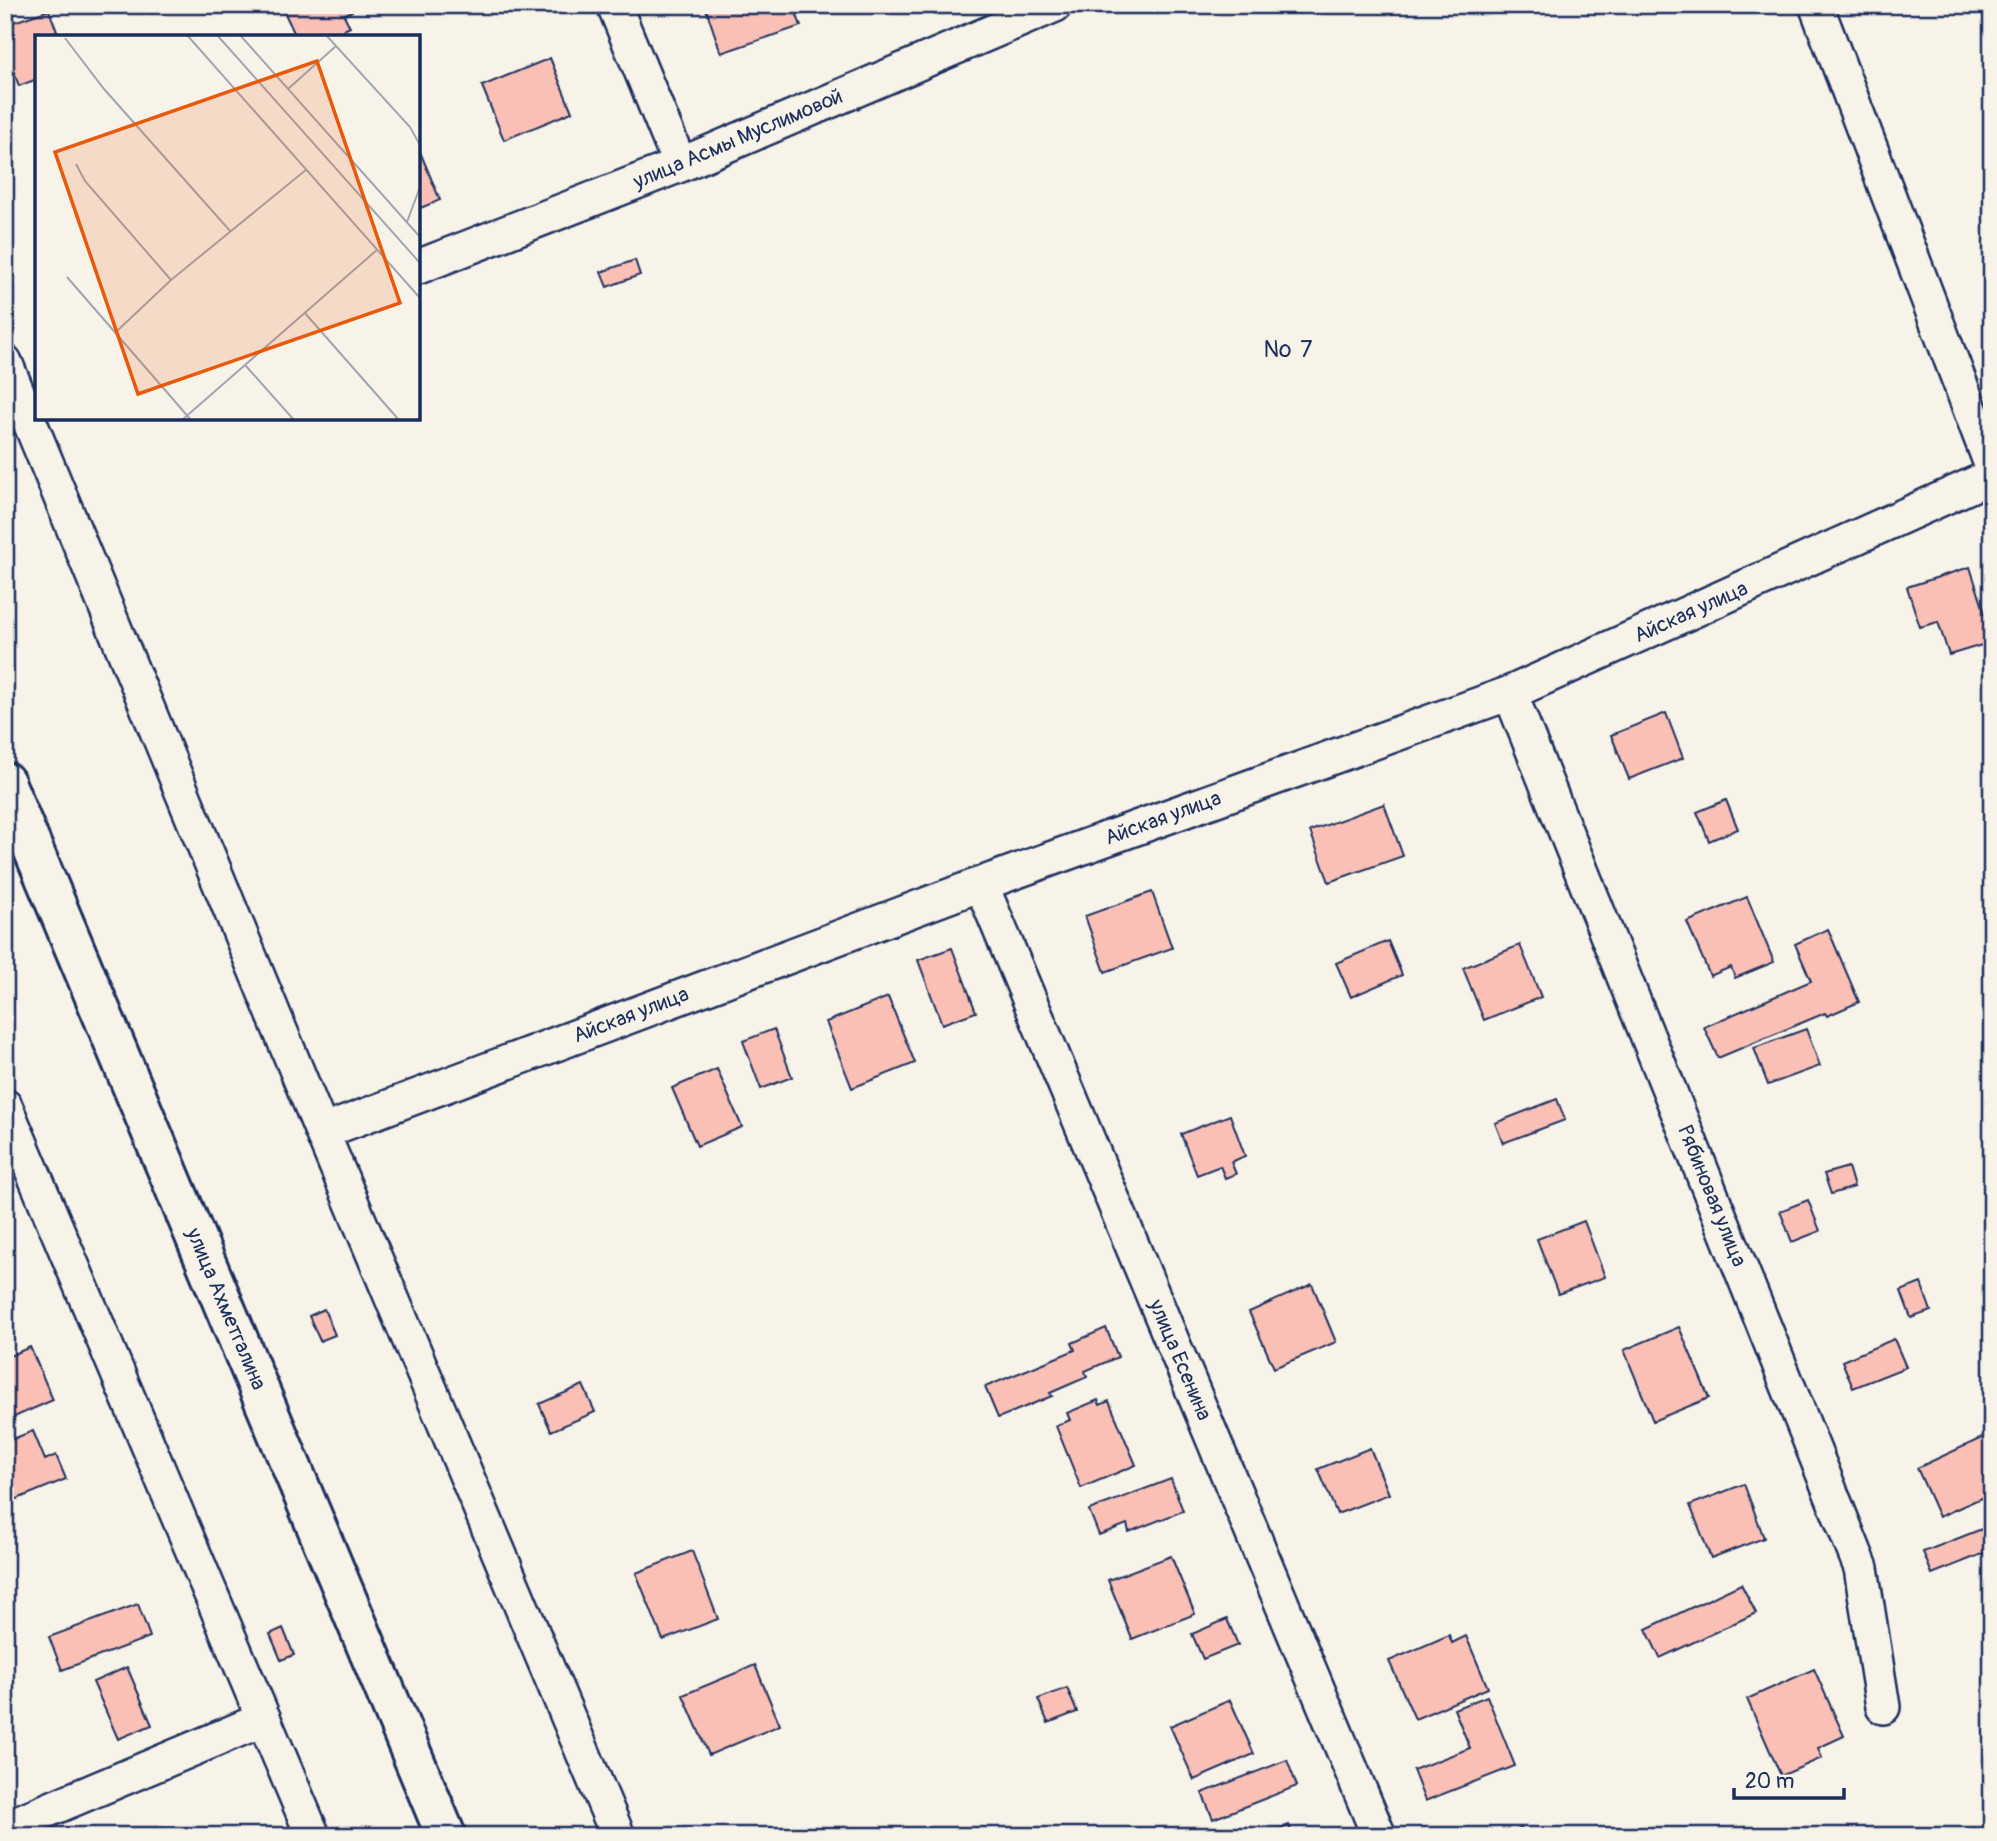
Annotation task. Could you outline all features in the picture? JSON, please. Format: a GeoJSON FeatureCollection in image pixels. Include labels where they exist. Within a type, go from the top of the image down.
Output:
{"type":"FeatureCollection","features":[{"type":"Feature","properties":{"kind":"main road","name":"улица Ахметгалина"},"geometry":{"type":"LineString","coordinates":[[5,782],[446,1836]]}},
{"type":"Feature","properties":{"kind":"street"},"geometry":{"type":"LineString","coordinates":[[614,5],[680,165]]}},
{"type":"Feature","properties":{"kind":"street","name":"улица Асмы Муслимовой"},"geometry":{"type":"LineString","coordinates":[[420,266],[680,165],[1055,5]]}},
{"type":"Feature","properties":{"kind":"street"},"geometry":{"type":"LineString","coordinates":[[1816,5],[1992,467]]}},
{"type":"Feature","properties":{"kind":"street"},"geometry":{"type":"LineString","coordinates":[[5,362],[33,418],[322,1132],[618,1836]]}},
{"type":"Feature","properties":{"kind":"street","name":"Айская улица"},"geometry":{"type":"LineString","coordinates":[[322,1132],[981,884],[1510,694],[1992,476]]}},
{"type":"Feature","properties":{"kind":"street","name":"Рябиновая улица"},"geometry":{"type":"LineString","coordinates":[[1510,694],[1861,1568],[1883,1707]]}},
{"type":"Feature","properties":{"kind":"street","name":"улица Есенина"},"geometry":{"type":"LineString","coordinates":[[981,884],[1379,1836]]}},
{"type":"Feature","properties":{"kind":"street"},"geometry":{"type":"LineString","coordinates":[[5,1106],[313,1836]]}},
{"type":"Feature","properties":{"kind":"street"},"geometry":{"type":"LineString","coordinates":[[5,1828],[264,1719]]}},
{"type":"Feature","properties":{"kind":"building"},"geometry":{"type":"Polygon","coordinates":[[[281,5],[349,5],[352,11],[344,15],[350,27],[334,35],[295,35],[281,5]]]}},
{"type":"Feature","properties":{"kind":"building"},"geometry":{"type":"Polygon","coordinates":[[[793,5],[801,26],[721,53],[705,6],[793,5]]]}},
{"type":"Feature","properties":{"kind":"building"},"geometry":{"type":"Polygon","coordinates":[[[49,10],[58,35],[35,35],[35,80],[19,86],[5,47],[5,25],[49,10]]]}},
{"type":"Feature","properties":{"kind":"building"},"geometry":{"type":"Polygon","coordinates":[[[550,58],[572,112],[504,140],[482,86],[550,58]]]}},
{"type":"Feature","properties":{"kind":"building"},"geometry":{"type":"Polygon","coordinates":[[[420,152],[440,200],[420,208],[420,152]]]}},
{"type":"Feature","properties":{"kind":"building"},"geometry":{"type":"Polygon","coordinates":[[[635,260],[640,275],[607,287],[601,272],[635,260]]]}},
{"type":"Feature","properties":{"kind":"building"},"geometry":{"type":"Polygon","coordinates":[[[1970,567],[1992,642],[1949,655],[1938,622],[1920,627],[1907,587],[1970,567]]]}},
{"type":"Feature","properties":{"kind":"building"},"geometry":{"type":"Polygon","coordinates":[[[1666,713],[1683,758],[1629,779],[1611,735],[1666,713]]]}},
{"type":"Feature","properties":{"kind":"building"},"geometry":{"type":"Polygon","coordinates":[[[1726,800],[1738,829],[1709,841],[1697,812],[1726,800]]]}},
{"type":"Feature","properties":{"kind":"building"},"geometry":{"type":"Polygon","coordinates":[[[1384,804],[1403,856],[1329,882],[1310,831],[1384,804]]]}},
{"type":"Feature","properties":{"kind":"building"},"geometry":{"type":"Polygon","coordinates":[[[1152,892],[1172,948],[1105,972],[1085,916],[1152,892]]]}},
{"type":"Feature","properties":{"kind":"building"},"geometry":{"type":"Polygon","coordinates":[[[1747,897],[1774,962],[1735,978],[1731,967],[1710,976],[1687,922],[1747,897]]]}},
{"type":"Feature","properties":{"kind":"building"},"geometry":{"type":"Polygon","coordinates":[[[1828,929],[1859,1002],[1827,1016],[1825,1013],[1718,1058],[1704,1027],[1811,981],[1795,944],[1828,929]]]}},
{"type":"Feature","properties":{"kind":"building"},"geometry":{"type":"Polygon","coordinates":[[[1388,941],[1402,975],[1351,997],[1336,963],[1388,941]]]}},
{"type":"Feature","properties":{"kind":"building"},"geometry":{"type":"Polygon","coordinates":[[[1520,945],[1541,997],[1484,1020],[1463,968],[1520,945]]]}},
{"type":"Feature","properties":{"kind":"building"},"geometry":{"type":"Polygon","coordinates":[[[952,948],[976,1012],[942,1024],[918,960],[952,948]]]}},
{"type":"Feature","properties":{"kind":"building"},"geometry":{"type":"Polygon","coordinates":[[[888,997],[915,1063],[852,1088],[826,1022],[888,997]]]}},
{"type":"Feature","properties":{"kind":"building"},"geometry":{"type":"Polygon","coordinates":[[[774,1029],[792,1077],[761,1089],[743,1041],[774,1029]]]}},
{"type":"Feature","properties":{"kind":"building"},"geometry":{"type":"Polygon","coordinates":[[[1806,1029],[1820,1066],[1768,1085],[1754,1048],[1806,1029]]]}},
{"type":"Feature","properties":{"kind":"building"},"geometry":{"type":"Polygon","coordinates":[[[717,1069],[742,1127],[697,1146],[672,1088],[717,1069]]]}},
{"type":"Feature","properties":{"kind":"building"},"geometry":{"type":"Polygon","coordinates":[[[1557,1099],[1565,1120],[1503,1143],[1495,1123],[1557,1099]]]}},
{"type":"Feature","properties":{"kind":"building"},"geometry":{"type":"Polygon","coordinates":[[[1230,1115],[1245,1156],[1231,1162],[1236,1174],[1225,1178],[1220,1166],[1197,1175],[1181,1134],[1230,1115]]]}},
{"type":"Feature","properties":{"kind":"building"},"geometry":{"type":"Polygon","coordinates":[[[1848,1167],[1854,1187],[1831,1194],[1824,1174],[1848,1167]]]}},
{"type":"Feature","properties":{"kind":"building"},"geometry":{"type":"Polygon","coordinates":[[[1808,1200],[1820,1231],[1792,1242],[1780,1211],[1808,1200]]]}},
{"type":"Feature","properties":{"kind":"building"},"geometry":{"type":"Polygon","coordinates":[[[1584,1221],[1605,1277],[1558,1294],[1537,1239],[1584,1221]]]}},
{"type":"Feature","properties":{"kind":"building"},"geometry":{"type":"Polygon","coordinates":[[[1921,1283],[1931,1311],[1911,1318],[1901,1291],[1921,1283]]]}},
{"type":"Feature","properties":{"kind":"building"},"geometry":{"type":"Polygon","coordinates":[[[1312,1284],[1336,1342],[1274,1368],[1249,1312],[1312,1284]]]}},
{"type":"Feature","properties":{"kind":"building"},"geometry":{"type":"Polygon","coordinates":[[[324,1309],[335,1335],[320,1341],[309,1316],[324,1309]]]}},
{"type":"Feature","properties":{"kind":"building"},"geometry":{"type":"Polygon","coordinates":[[[1679,1327],[1709,1398],[1653,1421],[1624,1350],[1679,1327]]]}},
{"type":"Feature","properties":{"kind":"building"},"geometry":{"type":"Polygon","coordinates":[[[1106,1328],[1118,1357],[1085,1371],[1087,1377],[1050,1393],[1052,1396],[998,1418],[985,1387],[1075,1350],[1072,1343],[1106,1328]]]}},
{"type":"Feature","properties":{"kind":"building"},"geometry":{"type":"Polygon","coordinates":[[[1894,1339],[1906,1367],[1853,1388],[1842,1361],[1894,1339]]]}},
{"type":"Feature","properties":{"kind":"building"},"geometry":{"type":"Polygon","coordinates":[[[30,1347],[53,1400],[5,1421],[5,1358],[30,1347]]]}},
{"type":"Feature","properties":{"kind":"building"},"geometry":{"type":"Polygon","coordinates":[[[583,1385],[595,1412],[551,1431],[539,1404],[583,1385]]]}},
{"type":"Feature","properties":{"kind":"building"},"geometry":{"type":"Polygon","coordinates":[[[1098,1400],[1100,1405],[1109,1401],[1136,1465],[1081,1488],[1056,1426],[1070,1420],[1067,1413],[1098,1400]]]}},
{"type":"Feature","properties":{"kind":"building"},"geometry":{"type":"Polygon","coordinates":[[[33,1431],[45,1460],[56,1455],[66,1479],[5,1504],[5,1442],[33,1431]]]}},
{"type":"Feature","properties":{"kind":"building"},"geometry":{"type":"Polygon","coordinates":[[[1988,1435],[1992,1445],[1992,1493],[1939,1517],[1917,1468],[1988,1435]]]}},
{"type":"Feature","properties":{"kind":"building"},"geometry":{"type":"Polygon","coordinates":[[[1370,1448],[1389,1494],[1337,1514],[1318,1469],[1370,1448]]]}},
{"type":"Feature","properties":{"kind":"building"},"geometry":{"type":"Polygon","coordinates":[[[1171,1479],[1183,1511],[1129,1532],[1127,1524],[1099,1535],[1089,1510],[1171,1479]]]}},
{"type":"Feature","properties":{"kind":"building"},"geometry":{"type":"Polygon","coordinates":[[[1744,1484],[1764,1538],[1711,1558],[1690,1505],[1744,1484]]]}},
{"type":"Feature","properties":{"kind":"building"},"geometry":{"type":"Polygon","coordinates":[[[1992,1525],[1992,1550],[1932,1574],[1923,1552],[1992,1525]]]}},
{"type":"Feature","properties":{"kind":"building"},"geometry":{"type":"Polygon","coordinates":[[[692,1551],[718,1619],[663,1640],[636,1573],[692,1551]]]}},
{"type":"Feature","properties":{"kind":"building"},"geometry":{"type":"Polygon","coordinates":[[[1171,1556],[1195,1614],[1132,1639],[1108,1580],[1171,1556]]]}},
{"type":"Feature","properties":{"kind":"building"},"geometry":{"type":"Polygon","coordinates":[[[1741,1584],[1756,1613],[1660,1658],[1646,1629],[1741,1584]]]}},
{"type":"Feature","properties":{"kind":"building"},"geometry":{"type":"Polygon","coordinates":[[[138,1604],[150,1637],[62,1670],[49,1637],[138,1604]]]}},
{"type":"Feature","properties":{"kind":"building"},"geometry":{"type":"Polygon","coordinates":[[[1227,1619],[1238,1645],[1203,1659],[1192,1634],[1227,1619]]]}},
{"type":"Feature","properties":{"kind":"building"},"geometry":{"type":"Polygon","coordinates":[[[283,1628],[294,1655],[281,1660],[270,1634],[283,1628]]]}},
{"type":"Feature","properties":{"kind":"building"},"geometry":{"type":"Polygon","coordinates":[[[1449,1635],[1452,1643],[1466,1636],[1488,1688],[1415,1719],[1389,1661],[1449,1635]]]}},
{"type":"Feature","properties":{"kind":"building"},"geometry":{"type":"Polygon","coordinates":[[[755,1665],[780,1725],[709,1755],[683,1695],[755,1665]]]}},
{"type":"Feature","properties":{"kind":"building"},"geometry":{"type":"Polygon","coordinates":[[[127,1667],[152,1725],[118,1739],[93,1682],[127,1667]]]}},
{"type":"Feature","properties":{"kind":"building"},"geometry":{"type":"Polygon","coordinates":[[[1814,1669],[1844,1736],[1818,1748],[1822,1758],[1781,1776],[1747,1699],[1814,1669]]]}},
{"type":"Feature","properties":{"kind":"building"},"geometry":{"type":"Polygon","coordinates":[[[1067,1688],[1077,1712],[1048,1723],[1038,1699],[1067,1688]]]}},
{"type":"Feature","properties":{"kind":"building"},"geometry":{"type":"Polygon","coordinates":[[[1487,1696],[1515,1766],[1425,1801],[1413,1770],[1470,1748],[1454,1709],[1487,1696]]]}},
{"type":"Feature","properties":{"kind":"building"},"geometry":{"type":"Polygon","coordinates":[[[1230,1700],[1254,1754],[1194,1780],[1170,1726],[1230,1700]]]}},
{"type":"Feature","properties":{"kind":"building"},"geometry":{"type":"Polygon","coordinates":[[[1287,1760],[1297,1786],[1213,1819],[1202,1793],[1287,1760]]]}},
{"type":"Feature","properties":{"kind":"building"},"geometry":{"type":"Polygon","coordinates":[[[1289,1825],[1293,1836],[1263,1836],[1289,1825]]]}},
{"type":"Feature","properties":{"kind":"building"},"geometry":{"type":"Polygon","coordinates":[[[1521,1828],[1524,1836],[1504,1836],[1521,1828]]]}},
{"type":"Feature","properties":{"kind":"district","name":"№ 7"},"geometry":{"type":"Point","coordinates":[1289,349]}}]}
